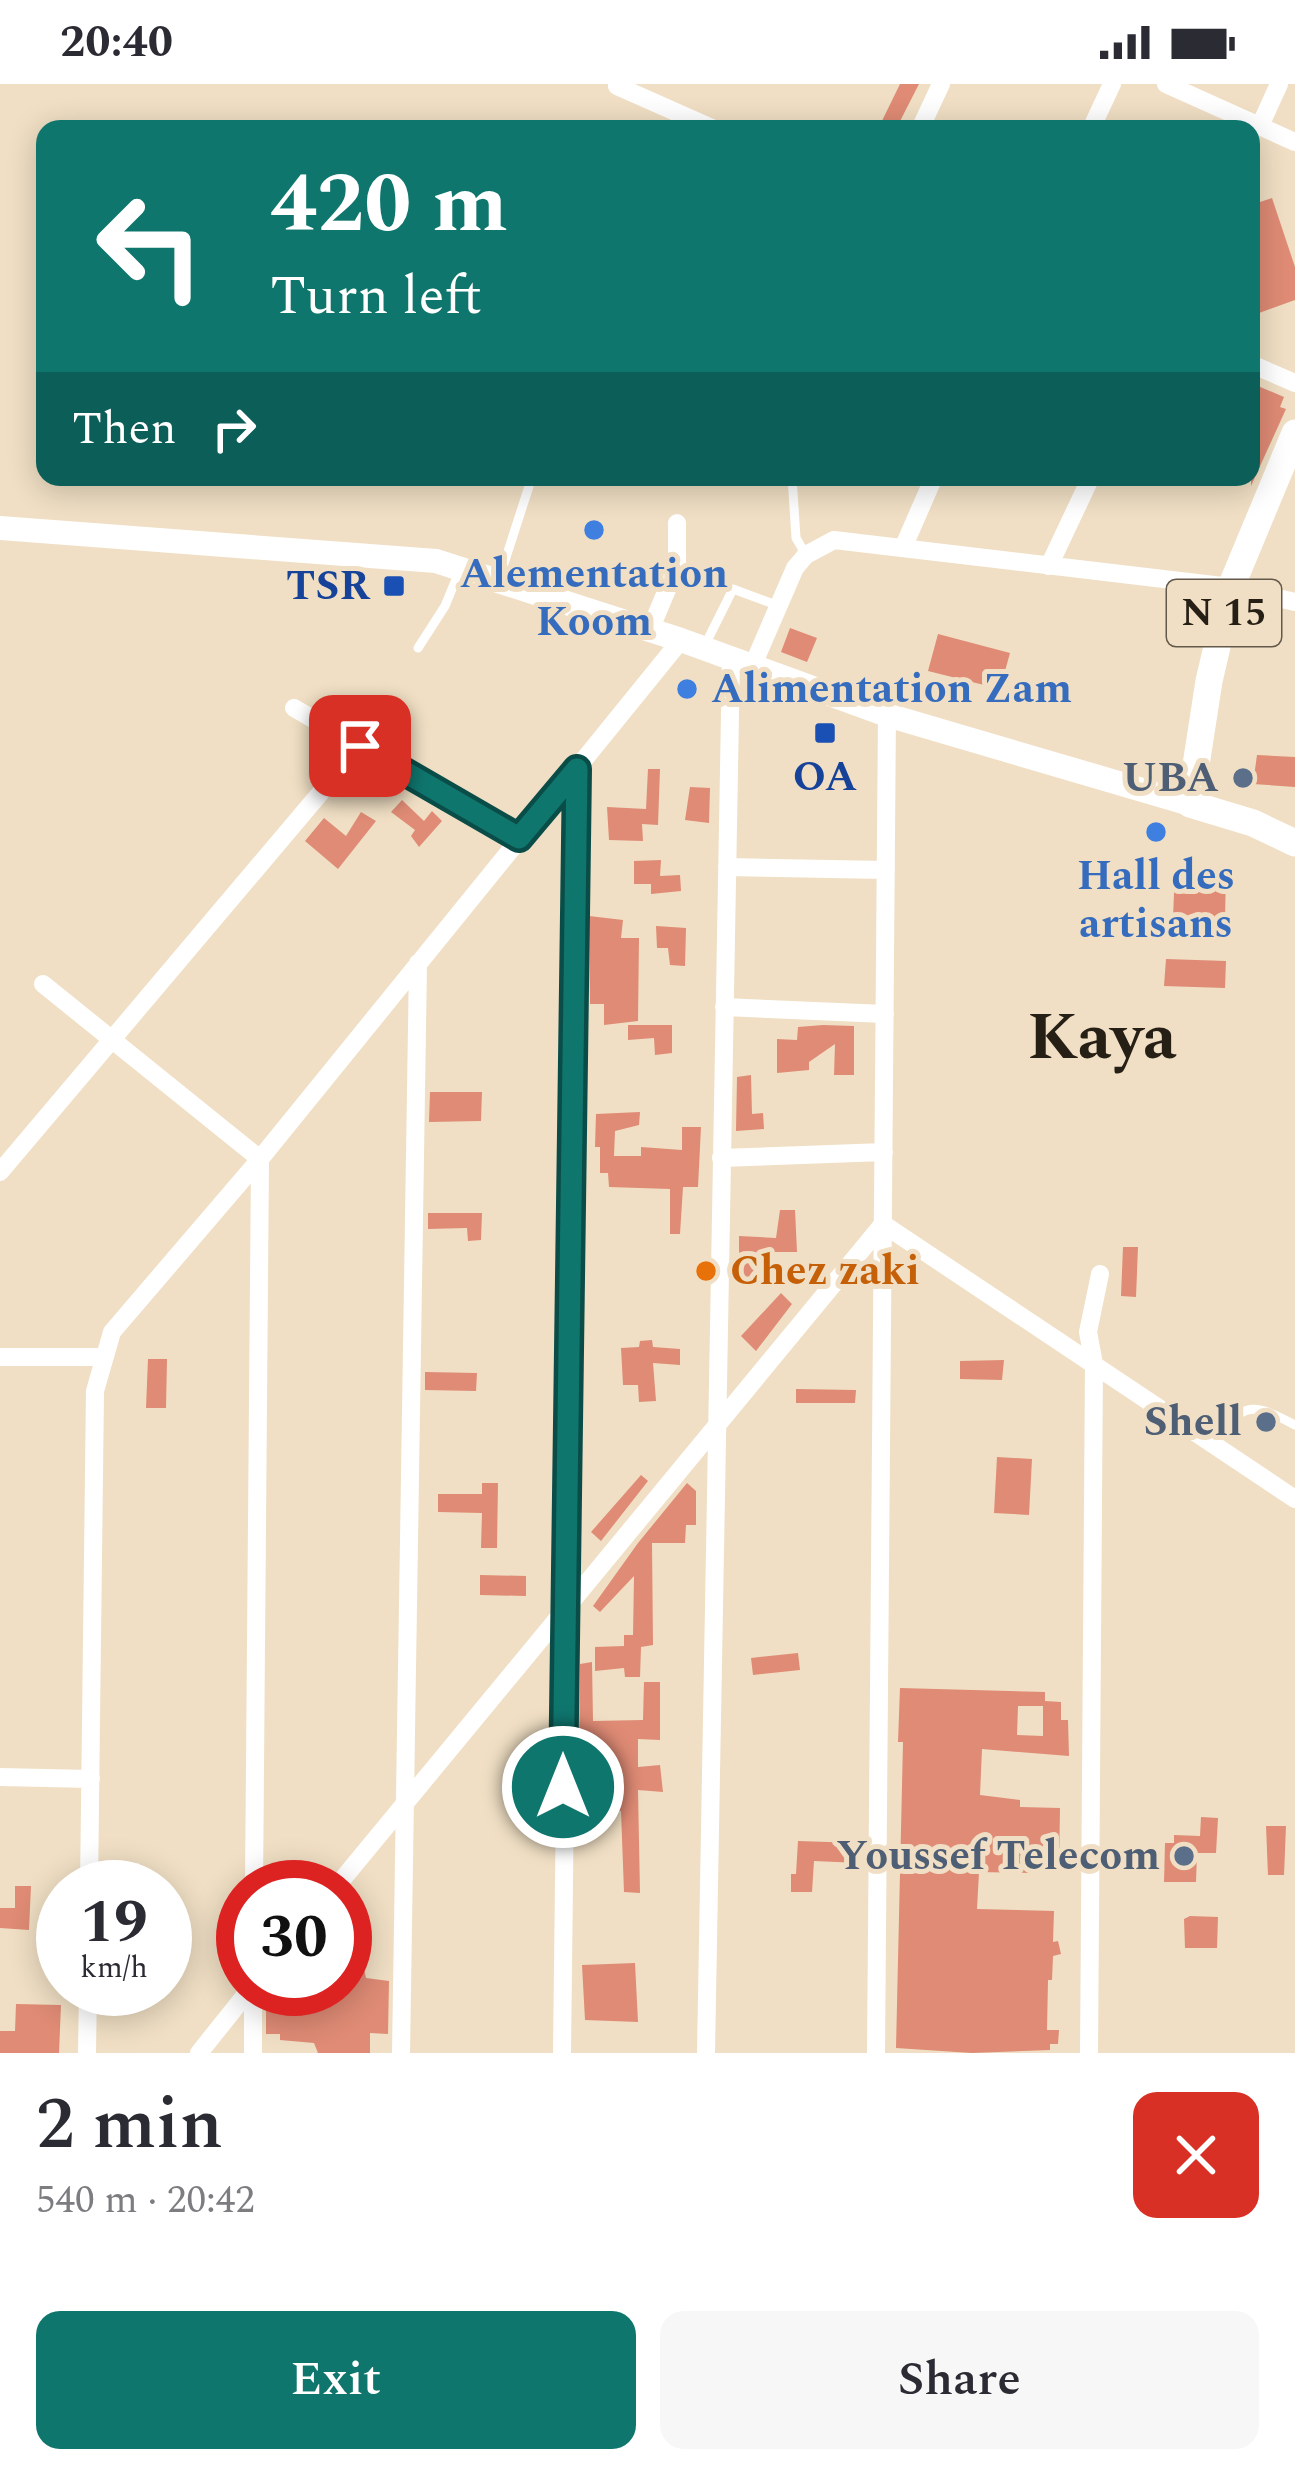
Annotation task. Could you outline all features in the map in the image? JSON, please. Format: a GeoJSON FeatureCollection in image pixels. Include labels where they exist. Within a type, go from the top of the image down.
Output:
{"type":"FeatureCollection","features":[{"type":"Feature","properties":{"kind":"main road","name":"N 15"},"geometry":{"type":"LineString","coordinates":[[1190,804],[1209,681],[1231,587],[1295,433]]}},
{"type":"Feature","properties":{"kind":"main road"},"geometry":{"type":"LineString","coordinates":[[0,528],[413,559],[460,567],[650,629],[887,715],[1253,823],[1295,843]]}},
{"type":"Feature","properties":{"kind":"main road"},"geometry":{"type":"LineString","coordinates":[[1253,823],[1295,820]]}},
{"type":"Feature","properties":{"kind":"street"},"geometry":{"type":"LineString","coordinates":[[924,120],[941,84]]}},
{"type":"Feature","properties":{"kind":"street"},"geometry":{"type":"LineString","coordinates":[[1095,120],[1112,84]]}},
{"type":"Feature","properties":{"kind":"street"},"geometry":{"type":"LineString","coordinates":[[1166,84],[1247,120]]}},
{"type":"Feature","properties":{"kind":"street"},"geometry":{"type":"LineString","coordinates":[[1279,84],[1260,126],[1295,142]]}},
{"type":"Feature","properties":{"kind":"street"},"geometry":{"type":"LineString","coordinates":[[616,86],[693,120]]}},
{"type":"Feature","properties":{"kind":"street"},"geometry":{"type":"LineString","coordinates":[[1260,368],[1295,383]]}},
{"type":"Feature","properties":{"kind":"street"},"geometry":{"type":"LineString","coordinates":[[903,548],[930,486]]}},
{"type":"Feature","properties":{"kind":"street"},"geometry":{"type":"LineString","coordinates":[[1049,566],[1087,486]]}},
{"type":"Feature","properties":{"kind":"street"},"geometry":{"type":"LineString","coordinates":[[650,629],[677,566],[677,523]]}},
{"type":"Feature","properties":{"kind":"street"},"geometry":{"type":"LineString","coordinates":[[706,2053],[727,867],[742,662],[806,555],[834,540],[1231,587],[1295,602]]}},
{"type":"Feature","properties":{"kind":"street"},"geometry":{"type":"LineString","coordinates":[[90,1860],[95,1390],[112,1332],[260,1159],[577,769],[692,644]]}},
{"type":"Feature","properties":{"kind":"street"},"geometry":{"type":"LineString","coordinates":[[294,708],[519,838]]}},
{"type":"Feature","properties":{"kind":"street"},"geometry":{"type":"LineString","coordinates":[[876,2053],[887,715]]}},
{"type":"Feature","properties":{"kind":"street"},"geometry":{"type":"LineString","coordinates":[[0,1172],[360,746]]}},
{"type":"Feature","properties":{"kind":"street"},"geometry":{"type":"LineString","coordinates":[[562,2053],[577,769]]}},
{"type":"Feature","properties":{"kind":"street"},"geometry":{"type":"LineString","coordinates":[[727,867],[886,870]]}},
{"type":"Feature","properties":{"kind":"street"},"geometry":{"type":"LineString","coordinates":[[400,2053],[418,963]]}},
{"type":"Feature","properties":{"kind":"street"},"geometry":{"type":"LineString","coordinates":[[43,984],[260,1159]]}},
{"type":"Feature","properties":{"kind":"street"},"geometry":{"type":"LineString","coordinates":[[724,1007],[885,1014]]}},
{"type":"Feature","properties":{"kind":"street"},"geometry":{"type":"LineString","coordinates":[[721,1158],[884,1151]]}},
{"type":"Feature","properties":{"kind":"street"},"geometry":{"type":"LineString","coordinates":[[254,1860],[260,1159]]}},
{"type":"Feature","properties":{"kind":"street"},"geometry":{"type":"LineString","coordinates":[[359,1860],[883,1224]]}},
{"type":"Feature","properties":{"kind":"street"},"geometry":{"type":"LineString","coordinates":[[883,1224],[1295,1499]]}},
{"type":"Feature","properties":{"kind":"street"},"geometry":{"type":"LineString","coordinates":[[1088,2053],[1094,1364],[1088,1332],[1100,1274]]}},
{"type":"Feature","properties":{"kind":"street"},"geometry":{"type":"LineString","coordinates":[[0,1357],[105,1357]]}},
{"type":"Feature","properties":{"kind":"street"},"geometry":{"type":"LineString","coordinates":[[0,1777],[91,1779]]}},
{"type":"Feature","properties":{"kind":"street"},"geometry":{"type":"LineString","coordinates":[[87,2053],[88,2016]]}},
{"type":"Feature","properties":{"kind":"street"},"geometry":{"type":"LineString","coordinates":[[199,2053],[229,2016]]}},
{"type":"Feature","properties":{"kind":"street"},"geometry":{"type":"LineString","coordinates":[[252,2016],[253,2053]]}},
{"type":"Feature","properties":{"kind":"lane"},"geometry":{"type":"LineString","coordinates":[[499,578],[529,486]]}},
{"type":"Feature","properties":{"kind":"lane"},"geometry":{"type":"LineString","coordinates":[[793,486],[796,538],[806,555]]}},
{"type":"Feature","properties":{"kind":"lane"},"geometry":{"type":"LineString","coordinates":[[418,648],[445,606],[460,567]]}},
{"type":"Feature","properties":{"kind":"lane"},"geometry":{"type":"LineString","coordinates":[[692,644],[733,589],[779,605]]}},
{"type":"Feature","properties":{"kind":"lane"},"geometry":{"type":"LineString","coordinates":[[1207,1440],[1244,1410],[1261,1407],[1295,1425]]}},
{"type":"Feature","properties":{"kind":"building"},"geometry":{"type":"Polygon","coordinates":[[[900,84],[919,84],[901,120],[882,120],[900,84]]]}},
{"type":"Feature","properties":{"kind":"building"},"geometry":{"type":"Polygon","coordinates":[[[1272,198],[1295,267],[1295,300],[1260,313],[1260,202],[1272,198]]]}},
{"type":"Feature","properties":{"kind":"building"},"geometry":{"type":"Polygon","coordinates":[[[1260,387],[1284,397],[1280,407],[1286,409],[1260,466],[1260,387]]]}},
{"type":"Feature","properties":{"kind":"building"},"geometry":{"type":"Polygon","coordinates":[[[790,628],[817,638],[807,662],[781,652],[790,628]]]}},
{"type":"Feature","properties":{"kind":"building"},"geometry":{"type":"Polygon","coordinates":[[[938,634],[1010,653],[1000,689],[928,671],[938,634]]]}},
{"type":"Feature","properties":{"kind":"building"},"geometry":{"type":"Polygon","coordinates":[[[1257,755],[1295,757],[1295,787],[1253,784],[1257,755]]]}},
{"type":"Feature","properties":{"kind":"building"},"geometry":{"type":"Polygon","coordinates":[[[648,769],[660,769],[658,825],[642,824],[643,841],[609,840],[607,807],[646,809],[648,769]]]}},
{"type":"Feature","properties":{"kind":"building"},"geometry":{"type":"Polygon","coordinates":[[[690,787],[710,788],[709,823],[685,820],[690,787]]]}},
{"type":"Feature","properties":{"kind":"building"},"geometry":{"type":"Polygon","coordinates":[[[402,800],[424,821],[432,811],[442,821],[419,847],[411,836],[415,830],[391,812],[402,800]]]}},
{"type":"Feature","properties":{"kind":"building"},"geometry":{"type":"Polygon","coordinates":[[[361,812],[376,821],[338,869],[305,841],[324,818],[346,836],[361,812]]]}},
{"type":"Feature","properties":{"kind":"building"},"geometry":{"type":"Polygon","coordinates":[[[661,860],[660,876],[680,875],[681,891],[651,894],[651,884],[634,884],[634,861],[661,860]]]}},
{"type":"Feature","properties":{"kind":"building"},"geometry":{"type":"Polygon","coordinates":[[[1175,869],[1226,871],[1225,920],[1173,918],[1175,869]]]}},
{"type":"Feature","properties":{"kind":"building"},"geometry":{"type":"Polygon","coordinates":[[[589,916],[623,920],[621,938],[639,938],[638,1021],[604,1025],[604,1004],[590,1004],[589,916]]]}},
{"type":"Feature","properties":{"kind":"building"},"geometry":{"type":"Polygon","coordinates":[[[656,926],[686,928],[685,966],[670,965],[668,948],[657,948],[656,926]]]}},
{"type":"Feature","properties":{"kind":"building"},"geometry":{"type":"Polygon","coordinates":[[[1166,959],[1226,961],[1225,988],[1164,986],[1166,959]]]}},
{"type":"Feature","properties":{"kind":"building"},"geometry":{"type":"Polygon","coordinates":[[[628,1025],[672,1025],[672,1053],[655,1055],[654,1038],[628,1040],[628,1025]]]}},
{"type":"Feature","properties":{"kind":"building"},"geometry":{"type":"Polygon","coordinates":[[[854,1026],[854,1075],[834,1075],[835,1044],[809,1062],[809,1070],[777,1073],[777,1039],[797,1040],[798,1027],[854,1026]]]}},
{"type":"Feature","properties":{"kind":"building"},"geometry":{"type":"Polygon","coordinates":[[[751,1075],[752,1114],[763,1113],[764,1129],[736,1131],[737,1077],[751,1075]]]}},
{"type":"Feature","properties":{"kind":"building"},"geometry":{"type":"Polygon","coordinates":[[[430,1092],[482,1092],[481,1121],[429,1122],[430,1092]]]}},
{"type":"Feature","properties":{"kind":"building"},"geometry":{"type":"Polygon","coordinates":[[[640,1112],[639,1125],[615,1131],[614,1156],[641,1156],[641,1147],[682,1150],[682,1127],[701,1127],[698,1187],[683,1187],[680,1234],[670,1234],[670,1189],[609,1187],[608,1173],[600,1173],[596,1114],[640,1112]]]}},
{"type":"Feature","properties":{"kind":"building"},"geometry":{"type":"Polygon","coordinates":[[[780,1210],[795,1210],[797,1252],[758,1252],[757,1278],[739,1278],[739,1236],[776,1238],[780,1210]]]}},
{"type":"Feature","properties":{"kind":"building"},"geometry":{"type":"Polygon","coordinates":[[[428,1213],[482,1213],[481,1240],[468,1241],[467,1228],[428,1229],[428,1213]]]}},
{"type":"Feature","properties":{"kind":"building"},"geometry":{"type":"Polygon","coordinates":[[[1123,1247],[1138,1247],[1136,1297],[1121,1296],[1123,1247]]]}},
{"type":"Feature","properties":{"kind":"building"},"geometry":{"type":"Polygon","coordinates":[[[781,1293],[792,1304],[756,1351],[741,1336],[781,1293]]]}},
{"type":"Feature","properties":{"kind":"building"},"geometry":{"type":"Polygon","coordinates":[[[652,1340],[653,1347],[680,1349],[680,1365],[653,1363],[656,1401],[639,1402],[638,1385],[623,1385],[621,1348],[652,1340]]]}},
{"type":"Feature","properties":{"kind":"building"},"geometry":{"type":"Polygon","coordinates":[[[148,1359],[167,1359],[166,1408],[146,1408],[148,1359]]]}},
{"type":"Feature","properties":{"kind":"building"},"geometry":{"type":"Polygon","coordinates":[[[1004,1360],[1002,1380],[960,1379],[960,1361],[1004,1360]]]}},
{"type":"Feature","properties":{"kind":"building"},"geometry":{"type":"Polygon","coordinates":[[[425,1372],[477,1373],[476,1391],[425,1390],[425,1372]]]}},
{"type":"Feature","properties":{"kind":"building"},"geometry":{"type":"Polygon","coordinates":[[[796,1389],[856,1390],[855,1403],[796,1403],[796,1389]]]}},
{"type":"Feature","properties":{"kind":"building"},"geometry":{"type":"Polygon","coordinates":[[[997,1457],[1032,1459],[1029,1515],[994,1513],[997,1457]]]}},
{"type":"Feature","properties":{"kind":"building"},"geometry":{"type":"Polygon","coordinates":[[[641,1475],[648,1481],[601,1541],[591,1532],[641,1475]]]}},
{"type":"Feature","properties":{"kind":"building"},"geometry":{"type":"Polygon","coordinates":[[[482,1483],[498,1483],[497,1548],[481,1548],[482,1513],[438,1512],[438,1494],[482,1494],[482,1483]]]}},
{"type":"Feature","properties":{"kind":"building"},"geometry":{"type":"Polygon","coordinates":[[[687,1483],[696,1491],[696,1525],[686,1525],[685,1543],[652,1543],[653,1645],[641,1647],[640,1677],[625,1677],[624,1668],[595,1671],[595,1647],[624,1646],[624,1635],[633,1635],[634,1576],[600,1612],[593,1606],[687,1483]]]}},
{"type":"Feature","properties":{"kind":"building"},"geometry":{"type":"Polygon","coordinates":[[[480,1575],[526,1576],[526,1596],[480,1595],[480,1575]]]}},
{"type":"Feature","properties":{"kind":"building"},"geometry":{"type":"Polygon","coordinates":[[[798,1653],[800,1670],[753,1675],[751,1658],[798,1653]]]}},
{"type":"Feature","properties":{"kind":"building"},"geometry":{"type":"Polygon","coordinates":[[[592,1662],[593,1721],[643,1720],[644,1682],[660,1682],[660,1740],[638,1739],[638,1767],[660,1765],[663,1792],[638,1790],[640,1893],[624,1892],[621,1811],[581,1812],[581,1790],[591,1790],[590,1761],[582,1762],[579,1746],[580,1664],[592,1662]]]}},
{"type":"Feature","properties":{"kind":"building"},"geometry":{"type":"Polygon","coordinates":[[[900,1688],[1045,1692],[1045,1701],[1061,1702],[1061,1720],[1068,1720],[1069,1756],[982,1749],[980,1795],[1020,1800],[1020,1807],[1060,1808],[1059,1865],[1038,1869],[1038,1873],[979,1872],[977,1909],[1054,1911],[1053,1942],[1058,1941],[1061,1954],[1053,1956],[1052,1980],[1048,1980],[1047,2030],[1059,2030],[1058,2044],[1050,2044],[1050,2050],[972,2053],[896,2048],[903,1742],[898,1742],[900,1688]],[[1018,1706],[1017,1735],[1043,1736],[1043,1706],[1018,1706]]]}},
{"type":"Feature","properties":{"kind":"building"},"geometry":{"type":"Polygon","coordinates":[[[1201,1817],[1218,1818],[1216,1853],[1197,1853],[1196,1882],[1164,1882],[1165,1843],[1174,1843],[1174,1835],[1200,1836],[1201,1817]]]}},
{"type":"Feature","properties":{"kind":"building"},"geometry":{"type":"Polygon","coordinates":[[[1266,1826],[1286,1826],[1284,1875],[1268,1875],[1266,1826]]]}},
{"type":"Feature","properties":{"kind":"building"},"geometry":{"type":"Polygon","coordinates":[[[798,1841],[858,1843],[859,1863],[814,1861],[812,1892],[791,1892],[798,1841]]]}},
{"type":"Feature","properties":{"kind":"building"},"geometry":{"type":"Polygon","coordinates":[[[15,1886],[31,1886],[29,1930],[0,1928],[0,1908],[15,1908],[15,1886]]]}},
{"type":"Feature","properties":{"kind":"building"},"geometry":{"type":"Polygon","coordinates":[[[1218,1917],[1217,1948],[1185,1948],[1184,1919],[1218,1917]]]}},
{"type":"Feature","properties":{"kind":"building"},"geometry":{"type":"Polygon","coordinates":[[[635,1963],[638,2022],[585,2020],[582,1965],[635,1963]]]}},
{"type":"Feature","properties":{"kind":"building"},"geometry":{"type":"Polygon","coordinates":[[[372,1979],[389,1981],[388,2034],[370,2033],[370,2053],[318,2053],[314,2043],[266,2034],[266,2016],[372,2016],[372,1979]]]}},
{"type":"Feature","properties":{"kind":"building"},"geometry":{"type":"Polygon","coordinates":[[[16,2004],[36,2004],[36,2016],[61,2016],[59,2053],[0,2053],[0,2031],[15,2031],[16,2004]]]}},
{"type":"Feature","properties":{"kind":"place","name":"Alementation Koom"},"geometry":{"type":"Point","coordinates":[594,530]}},
{"type":"Feature","properties":{"kind":"place","name":"TSR"},"geometry":{"type":"Point","coordinates":[394,586]}},
{"type":"Feature","properties":{"kind":"place","name":"Alimentation Zam"},"geometry":{"type":"Point","coordinates":[687,689]}},
{"type":"Feature","properties":{"kind":"place","name":"OA"},"geometry":{"type":"Point","coordinates":[825,733]}},
{"type":"Feature","properties":{"kind":"place","name":"UBA"},"geometry":{"type":"Point","coordinates":[1243,778]}},
{"type":"Feature","properties":{"kind":"place","name":"Hall des artisans"},"geometry":{"type":"Point","coordinates":[1156,832]}},
{"type":"Feature","properties":{"kind":"place","name":"Chez zaki"},"geometry":{"type":"Point","coordinates":[706,1271]}},
{"type":"Feature","properties":{"kind":"place","name":"Shell"},"geometry":{"type":"Point","coordinates":[1266,1422]}},
{"type":"Feature","properties":{"kind":"place","name":"Youssef Telecom"},"geometry":{"type":"Point","coordinates":[1184,1856]}},
{"type":"Feature","properties":{"kind":"district","name":"Kaya"},"geometry":{"type":"Point","coordinates":[1102,1038]}},
{"type":"Feature","properties":{"kind":"route"},"geometry":{"type":"LineString","coordinates":[[360,746],[519,838],[577,769],[563,1787]]}}]}
